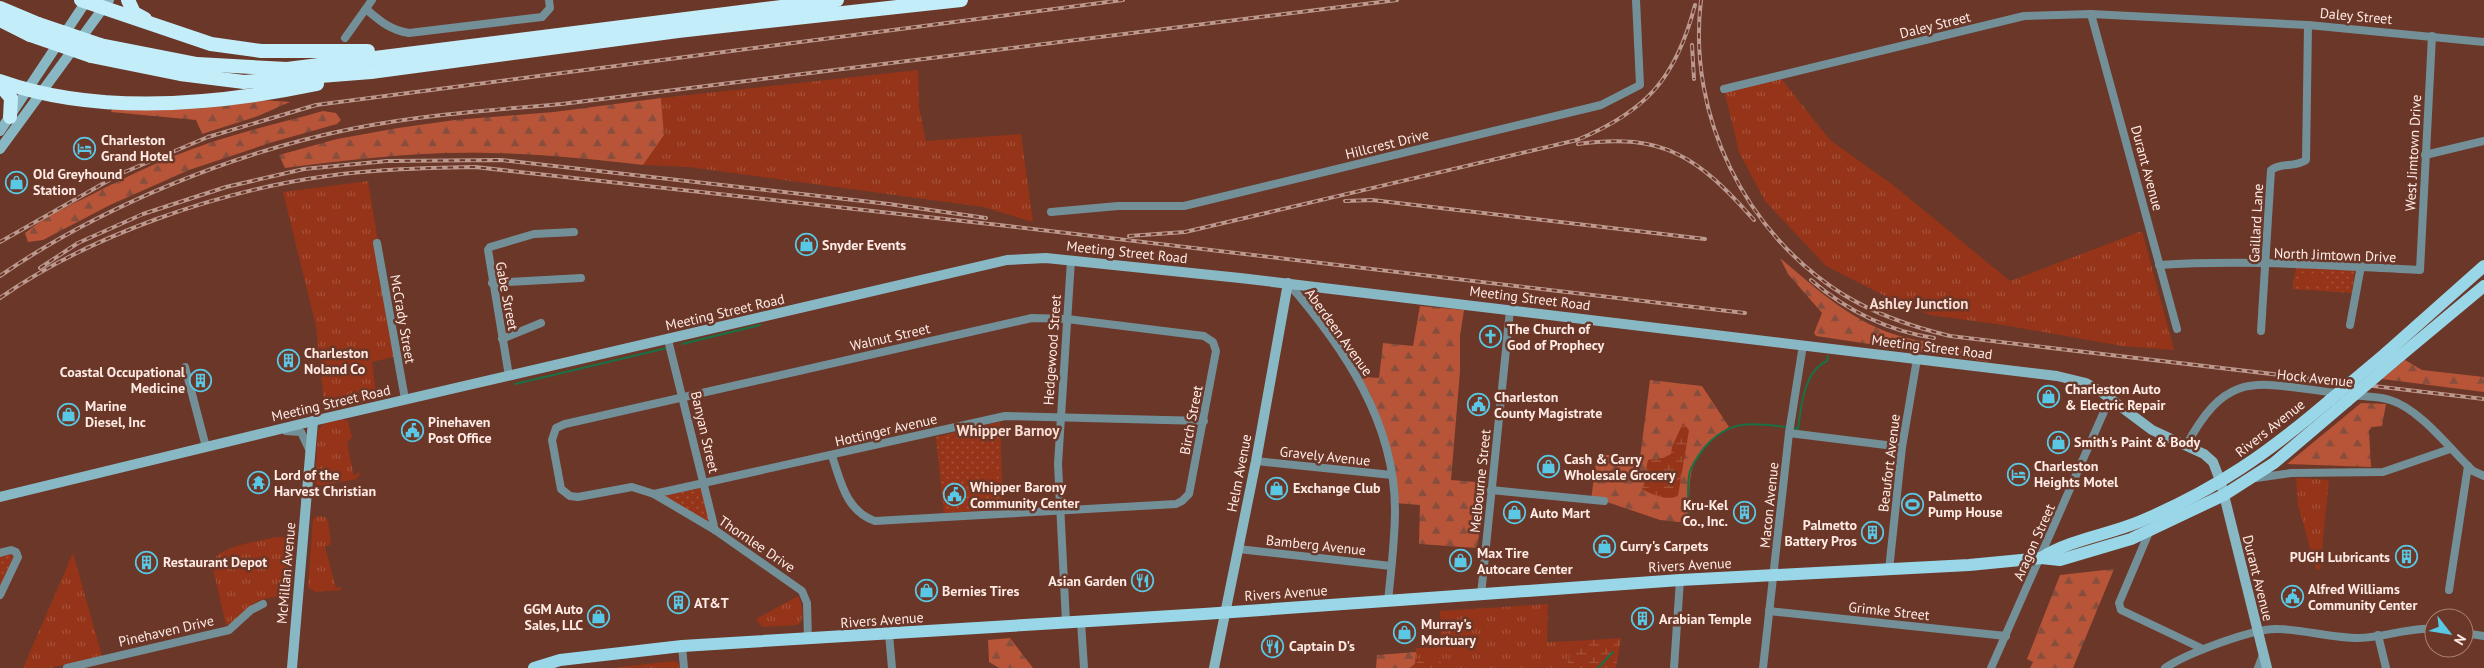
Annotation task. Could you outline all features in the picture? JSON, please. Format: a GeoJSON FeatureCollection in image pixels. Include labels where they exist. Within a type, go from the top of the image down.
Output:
{"type":"FeatureCollection","features":[{"type":"Feature","properties":{"kind":"highway"},"geometry":{"type":"LineString","coordinates":[[85,0],[106,4],[165,30],[211,44],[261,52],[367,51],[472,46]]}},
{"type":"Feature","properties":{"kind":"highway"},"geometry":{"type":"LineString","coordinates":[[128,0],[134,13],[165,30]]}},
{"type":"Feature","properties":{"kind":"highway"},"geometry":{"type":"LineString","coordinates":[[0,20],[100,45],[197,64],[287,69],[838,0]]}},
{"type":"Feature","properties":{"kind":"highway"},"geometry":{"type":"LineString","coordinates":[[0,8],[34,30],[91,56],[170,72],[244,82],[371,72],[678,31],[961,0]]}},
{"type":"Feature","properties":{"kind":"highway"},"geometry":{"type":"LineString","coordinates":[[0,83],[34,92],[90,101],[181,103],[273,93],[371,72]]}},
{"type":"Feature","properties":{"kind":"highway"},"geometry":{"type":"LineString","coordinates":[[0,83],[7,90],[12,100],[10,117]]}},
{"type":"Feature","properties":{"kind":"main road","name":"Rivers Avenue"},"geometry":{"type":"LineString","coordinates":[[534,668],[560,660],[682,646],[808,640],[1081,622],[1680,580],[1890,570],[2041,558],[2060,560],[2131,539],[2222,489],[2386,353],[2484,266]]}},
{"type":"Feature","properties":{"kind":"main road","name":"Rivers Avenue"},"geometry":{"type":"LineString","coordinates":[[2041,558],[2058,547],[2113,532],[2252,479],[2296,446],[2484,286]]}},
{"type":"Feature","properties":{"kind":"street"},"geometry":{"type":"LineString","coordinates":[[0,149],[85,0]]}},
{"type":"Feature","properties":{"kind":"street"},"geometry":{"type":"LineString","coordinates":[[345,38],[372,0]]}},
{"type":"Feature","properties":{"kind":"street"},"geometry":{"type":"LineString","coordinates":[[366,9],[384,25],[396,31],[409,33],[542,17],[550,8],[550,0]]}},
{"type":"Feature","properties":{"kind":"street","name":"Hillcrest Drive"},"geometry":{"type":"LineString","coordinates":[[1051,212],[1118,206],[1184,206],[1601,105],[1640,85],[1636,0]]}},
{"type":"Feature","properties":{"kind":"street"},"geometry":{"type":"LineString","coordinates":[[0,131],[106,4]]}},
{"type":"Feature","properties":{"kind":"street","name":"Daley Street"},"geometry":{"type":"LineString","coordinates":[[1724,89],[2024,16],[2091,14],[2308,24],[2484,42]]}},
{"type":"Feature","properties":{"kind":"street","name":"Durant Avenue"},"geometry":{"type":"LineString","coordinates":[[2091,14],[2177,329]]}},
{"type":"Feature","properties":{"kind":"street","name":"Gaillard Lane"},"geometry":{"type":"LineString","coordinates":[[2262,331],[2271,170],[2276,166],[2300,164],[2306,160],[2308,24]]}},
{"type":"Feature","properties":{"kind":"street","name":"West Jimtown Drive"},"geometry":{"type":"LineString","coordinates":[[2420,270],[2432,36]]}},
{"type":"Feature","properties":{"kind":"street"},"geometry":{"type":"LineString","coordinates":[[2425,155],[2484,141]]}},
{"type":"Feature","properties":{"kind":"street","name":"Gabe Street"},"geometry":{"type":"LineString","coordinates":[[509,376],[487,254],[490,247],[534,234],[574,232]]}},
{"type":"Feature","properties":{"kind":"street","name":"McCrady Street"},"geometry":{"type":"LineString","coordinates":[[377,243],[405,399]]}},
{"type":"Feature","properties":{"kind":"street","name":"Meeting Street Road"},"geometry":{"type":"LineString","coordinates":[[0,497],[280,428],[668,340],[1007,260],[1046,258],[1288,284],[2057,376],[2086,383],[2110,398],[2152,430],[2212,460],[2222,489]]}},
{"type":"Feature","properties":{"kind":"street","name":"Hedgewood Street"},"geometry":{"type":"LineString","coordinates":[[1066,622],[1058,464],[1071,260]]}},
{"type":"Feature","properties":{"kind":"street","name":"North Jimtown Drive"},"geometry":{"type":"LineString","coordinates":[[2159,265],[2200,263],[2361,266],[2420,270]]}},
{"type":"Feature","properties":{"kind":"street"},"geometry":{"type":"LineString","coordinates":[[2350,325],[2361,266]]}},
{"type":"Feature","properties":{"kind":"street"},"geometry":{"type":"LineString","coordinates":[[492,284],[581,278]]}},
{"type":"Feature","properties":{"kind":"street","name":"Helm Avenue"},"geometry":{"type":"LineString","coordinates":[[1214,668],[1256,461],[1288,284]]}},
{"type":"Feature","properties":{"kind":"street","name":"Aberdeen Avenue"},"geometry":{"type":"LineString","coordinates":[[1288,284],[1308,306],[1366,391],[1382,435],[1392,475],[1395,509],[1388,601]]}},
{"type":"Feature","properties":{"kind":"street","name":"Melbourne Street"},"geometry":{"type":"LineString","coordinates":[[1481,595],[1510,310]]}},
{"type":"Feature","properties":{"kind":"street","name":"Walnut Street"},"geometry":{"type":"LineString","coordinates":[[578,497],[570,496],[561,489],[552,440],[556,428],[564,424],[684,396],[1032,318],[1067,319],[1204,336],[1213,342],[1216,351]]}},
{"type":"Feature","properties":{"kind":"street"},"geometry":{"type":"LineString","coordinates":[[502,339],[541,323]]}},
{"type":"Feature","properties":{"kind":"street","name":"Banyan Street"},"geometry":{"type":"LineString","coordinates":[[668,340],[684,396],[715,530]]}},
{"type":"Feature","properties":{"kind":"street","name":"Macon Avenue"},"geometry":{"type":"LineString","coordinates":[[1763,668],[1789,433],[1803,345]]}},
{"type":"Feature","properties":{"kind":"street","name":"Birch Street"},"geometry":{"type":"LineString","coordinates":[[1060,512],[1176,504],[1189,494],[1216,351]]}},
{"type":"Feature","properties":{"kind":"street","name":"Beaufort Avenue"},"geometry":{"type":"LineString","coordinates":[[1890,570],[1902,447],[1918,359]]}},
{"type":"Feature","properties":{"kind":"street"},"geometry":{"type":"LineString","coordinates":[[185,367],[206,447]]}},
{"type":"Feature","properties":{"kind":"street","name":"Hock Avenue"},"geometry":{"type":"LineString","coordinates":[[2186,446],[2200,421],[2213,405],[2236,388],[2256,385],[2391,400],[2418,417],[2468,466],[2484,476]]}},
{"type":"Feature","properties":{"kind":"street","name":"Aragon Street"},"geometry":{"type":"LineString","coordinates":[[1991,668],[2110,398]]}},
{"type":"Feature","properties":{"kind":"street","name":"Hottinger Avenue"},"geometry":{"type":"LineString","coordinates":[[578,497],[632,487],[654,494],[832,456],[1005,416],[1204,420]]}},
{"type":"Feature","properties":{"kind":"street","name":"McMillan Avenue"},"geometry":{"type":"LineString","coordinates":[[292,668],[313,421]]}},
{"type":"Feature","properties":{"kind":"street"},"geometry":{"type":"LineString","coordinates":[[280,428],[284,432],[301,432],[310,452]]}},
{"type":"Feature","properties":{"kind":"street"},"geometry":{"type":"LineString","coordinates":[[1789,433],[1902,447]]}},
{"type":"Feature","properties":{"kind":"street"},"geometry":{"type":"LineString","coordinates":[[2252,479],[2291,473],[2383,472],[2450,449]]}},
{"type":"Feature","properties":{"kind":"street"},"geometry":{"type":"LineString","coordinates":[[832,456],[847,498],[859,513],[875,521],[1060,512]]}},
{"type":"Feature","properties":{"kind":"street","name":"Gravely Avenue"},"geometry":{"type":"LineString","coordinates":[[1256,461],[1392,475]]}},
{"type":"Feature","properties":{"kind":"street"},"geometry":{"type":"LineString","coordinates":[[2449,590],[2468,466]]}},
{"type":"Feature","properties":{"kind":"street","name":"Durant Avenue"},"geometry":{"type":"LineString","coordinates":[[2222,489],[2267,668]]}},
{"type":"Feature","properties":{"kind":"street"},"geometry":{"type":"LineString","coordinates":[[1491,490],[1604,501]]}},
{"type":"Feature","properties":{"kind":"street","name":"Thornlee Drive"},"geometry":{"type":"LineString","coordinates":[[654,494],[715,530],[802,591],[807,603],[808,640]]}},
{"type":"Feature","properties":{"kind":"street"},"geometry":{"type":"LineString","coordinates":[[2150,530],[2120,602],[2120,608],[2122,611],[2204,649]]}},
{"type":"Feature","properties":{"kind":"street","name":"Bamberg Avenue"},"geometry":{"type":"LineString","coordinates":[[1238,549],[1391,566]]}},
{"type":"Feature","properties":{"kind":"street"},"geometry":{"type":"LineString","coordinates":[[0,553],[11,550],[16,552],[18,556],[0,595]]}},
{"type":"Feature","properties":{"kind":"street"},"geometry":{"type":"LineString","coordinates":[[1674,668],[1680,580]]}},
{"type":"Feature","properties":{"kind":"street","name":"Pinehaven Drive"},"geometry":{"type":"LineString","coordinates":[[66,668],[229,630],[251,610],[264,604]]}},
{"type":"Feature","properties":{"kind":"street","name":"Grimke Street"},"geometry":{"type":"LineString","coordinates":[[1769,611],[2006,636]]}},
{"type":"Feature","properties":{"kind":"street"},"geometry":{"type":"LineString","coordinates":[[1081,622],[1084,668]]}},
{"type":"Feature","properties":{"kind":"street"},"geometry":{"type":"LineString","coordinates":[[2165,668],[2186,656],[2204,649],[2277,628],[2358,638],[2424,629]]}},
{"type":"Feature","properties":{"kind":"street"},"geometry":{"type":"LineString","coordinates":[[889,634],[892,668]]}},
{"type":"Feature","properties":{"kind":"street"},"geometry":{"type":"LineString","coordinates":[[2378,635],[2386,668]]}},
{"type":"Feature","properties":{"kind":"street"},"geometry":{"type":"LineString","coordinates":[[682,646],[684,668]]}},
{"type":"Feature","properties":{"kind":"street"},"geometry":{"type":"LineString","coordinates":[[2258,668],[2263,656]]}},
{"type":"Feature","properties":{"kind":"green space"},"geometry":{"type":"Polygon","coordinates":[[[918,70],[919,107],[926,141],[1021,134],[1033,222],[983,207],[689,167],[643,165],[664,135],[661,98],[918,70]]]}},
{"type":"Feature","properties":{"kind":"green space"},"geometry":{"type":"Polygon","coordinates":[[[1779,76],[1830,140],[1893,185],[2010,281],[2142,231],[2174,350],[2122,346],[2003,325],[1930,315],[1885,296],[1826,266],[1765,201],[1739,152],[1724,89],[1779,76]]]}},
{"type":"Feature","properties":{"kind":"green space"},"geometry":{"type":"Polygon","coordinates":[[[661,98],[664,135],[643,165],[548,156],[439,153],[388,156],[285,168],[279,155],[337,139],[398,128],[455,120],[554,112],[661,98]]]}},
{"type":"Feature","properties":{"kind":"green space"},"geometry":{"type":"Polygon","coordinates":[[[246,99],[290,102],[258,116],[202,134],[196,120],[111,112],[113,106],[246,99]]]}},
{"type":"Feature","properties":{"kind":"green space"},"geometry":{"type":"Polygon","coordinates":[[[323,111],[336,113],[341,120],[337,124],[273,142],[189,170],[110,205],[43,240],[28,242],[25,233],[40,222],[149,167],[223,138],[323,111]]]}},
{"type":"Feature","properties":{"kind":"green space"},"geometry":{"type":"Polygon","coordinates":[[[368,181],[397,356],[372,362],[377,400],[325,411],[316,326],[283,192],[368,181]]]}},
{"type":"Feature","properties":{"kind":"green space"},"geometry":{"type":"Polygon","coordinates":[[[1780,258],[1837,305],[1868,324],[1903,337],[1957,347],[1989,356],[1989,362],[1816,336],[1814,333],[1822,313],[1788,274],[1780,258]]]}},
{"type":"Feature","properties":{"kind":"green space"},"geometry":{"type":"Polygon","coordinates":[[[2296,268],[2355,269],[2352,293],[2292,289],[2296,268]]]}},
{"type":"Feature","properties":{"kind":"green space"},"geometry":{"type":"Polygon","coordinates":[[[2302,273],[2325,274],[2323,285],[2301,284],[2302,273]]]}},
{"type":"Feature","properties":{"kind":"green space"},"geometry":{"type":"Polygon","coordinates":[[[1420,306],[1464,310],[1460,336],[1460,371],[1451,480],[1487,483],[1477,548],[1419,544],[1420,505],[1395,503],[1382,435],[1359,381],[1366,377],[1379,378],[1383,343],[1413,346],[1420,306]]]}},
{"type":"Feature","properties":{"kind":"green space"},"geometry":{"type":"Polygon","coordinates":[[[2405,360],[2422,370],[2484,377],[2484,392],[2382,379],[2405,360]]]}},
{"type":"Feature","properties":{"kind":"green space"},"geometry":{"type":"Polygon","coordinates":[[[1650,380],[1702,386],[1729,427],[1714,437],[1704,447],[1692,468],[1689,492],[1689,523],[1660,520],[1604,501],[1591,500],[1597,454],[1640,458],[1650,380]]]}},
{"type":"Feature","properties":{"kind":"green space"},"geometry":{"type":"Polygon","coordinates":[[[2361,403],[2386,404],[2382,426],[2372,427],[2369,431],[2371,467],[2287,464],[2361,403]]]}},
{"type":"Feature","properties":{"kind":"green space"},"geometry":{"type":"Polygon","coordinates":[[[341,419],[348,421],[352,437],[347,443],[354,476],[359,472],[360,475],[357,479],[318,486],[315,483],[318,430],[324,423],[341,419]]]}},
{"type":"Feature","properties":{"kind":"green space"},"geometry":{"type":"Polygon","coordinates":[[[1000,422],[1003,509],[944,513],[936,437],[1000,422]]]}},
{"type":"Feature","properties":{"kind":"green space"},"geometry":{"type":"Polygon","coordinates":[[[1683,423],[1689,430],[1678,496],[1664,498],[1642,489],[1648,460],[1663,458],[1671,454],[1672,447],[1683,423]]]}},
{"type":"Feature","properties":{"kind":"green space"},"geometry":{"type":"Polygon","coordinates":[[[996,471],[997,493],[987,494],[986,472],[996,471]]]}},
{"type":"Feature","properties":{"kind":"green space"},"geometry":{"type":"Polygon","coordinates":[[[2296,478],[2329,480],[2320,570],[2316,569],[2298,505],[2296,478]]]}},
{"type":"Feature","properties":{"kind":"green space"},"geometry":{"type":"Polygon","coordinates":[[[701,488],[710,525],[663,496],[701,488]]]}},
{"type":"Feature","properties":{"kind":"green space"},"geometry":{"type":"Polygon","coordinates":[[[318,516],[325,517],[328,521],[331,544],[325,547],[336,588],[340,587],[341,590],[315,592],[308,587],[313,519],[318,516]]]}},
{"type":"Feature","properties":{"kind":"green space"},"geometry":{"type":"Polygon","coordinates":[[[275,537],[286,537],[294,547],[289,596],[286,598],[264,599],[257,602],[226,625],[212,564],[215,558],[229,549],[275,537]]]}},
{"type":"Feature","properties":{"kind":"green space"},"geometry":{"type":"Polygon","coordinates":[[[73,553],[102,656],[50,668],[23,668],[73,553]]]}},
{"type":"Feature","properties":{"kind":"green space"},"geometry":{"type":"Polygon","coordinates":[[[11,554],[14,557],[13,561],[0,587],[0,556],[11,554]]]}},
{"type":"Feature","properties":{"kind":"green space"},"geometry":{"type":"Polygon","coordinates":[[[2114,569],[2073,668],[2030,668],[2033,662],[2027,659],[2060,575],[2114,569]]]}},
{"type":"Feature","properties":{"kind":"green space"},"geometry":{"type":"Polygon","coordinates":[[[798,596],[801,603],[802,619],[798,625],[762,627],[756,619],[798,596]]]}},
{"type":"Feature","properties":{"kind":"green space"},"geometry":{"type":"Polygon","coordinates":[[[1548,604],[1547,642],[1575,641],[1566,668],[1444,668],[1415,664],[1416,648],[1441,647],[1440,611],[1548,604]]]}},
{"type":"Feature","properties":{"kind":"green space"},"geometry":{"type":"Polygon","coordinates":[[[1010,638],[1033,668],[999,668],[989,662],[988,640],[1010,638]]]}},
{"type":"Feature","properties":{"kind":"green space"},"geometry":{"type":"Polygon","coordinates":[[[1621,638],[1616,668],[1566,668],[1575,641],[1621,638]]]}},
{"type":"Feature","properties":{"kind":"green space"},"geometry":{"type":"Polygon","coordinates":[[[1416,652],[1415,664],[1410,668],[1376,668],[1377,655],[1416,652]]]}},
{"type":"Feature","properties":{"kind":"green space"},"geometry":{"type":"Polygon","coordinates":[[[1438,658],[1445,668],[1410,668],[1420,660],[1438,658]]]}},
{"type":"Feature","properties":{"kind":"green space"},"geometry":{"type":"Polygon","coordinates":[[[674,661],[678,663],[680,668],[613,668],[674,661]]]}},
{"type":"Feature","properties":{"kind":"waterway"},"geometry":{"type":"LineString","coordinates":[[682,344],[760,325]]}},
{"type":"Feature","properties":{"kind":"waterway"},"geometry":{"type":"LineString","coordinates":[[515,384],[667,348]]}},
{"type":"Feature","properties":{"kind":"waterway"},"geometry":{"type":"LineString","coordinates":[[1795,428],[1798,429],[1802,400],[1809,381],[1819,366],[1827,361],[1828,356]]}},
{"type":"Feature","properties":{"kind":"waterway"},"geometry":{"type":"LineString","coordinates":[[1689,526],[1688,491],[1690,471],[1704,448],[1722,432],[1741,425],[1761,424],[1785,427]]}},
{"type":"Feature","properties":{"kind":"waterway"},"geometry":{"type":"LineString","coordinates":[[1598,668],[1613,652]]}},
{"type":"Feature","properties":{"kind":"railway"},"geometry":{"type":"LineString","coordinates":[[0,242],[120,174],[208,137],[316,105],[1123,0]]}},
{"type":"Feature","properties":{"kind":"railway"},"geometry":{"type":"LineString","coordinates":[[0,276],[80,227],[168,186],[260,152],[351,129],[430,117],[562,104],[1397,0]]}},
{"type":"Feature","properties":{"kind":"railway"},"geometry":{"type":"LineString","coordinates":[[1701,0],[1699,43],[1704,86],[1714,128],[1730,168],[1752,205],[1778,239],[1809,270],[1844,295],[1869,309],[1922,329],[1950,336],[2484,399]]}},
{"type":"Feature","properties":{"kind":"railway"},"geometry":{"type":"LineString","coordinates":[[1129,236],[1185,232],[1577,140],[1622,117],[1640,104],[1655,89],[1668,72],[1678,53],[1695,5]]}},
{"type":"Feature","properties":{"kind":"railway"},"geometry":{"type":"LineString","coordinates":[[1692,45],[1694,79]]}},
{"type":"Feature","properties":{"kind":"railway"},"geometry":{"type":"LineString","coordinates":[[1578,144],[1608,141],[1634,142],[1657,146],[1678,154],[1715,180],[1754,220]]}},
{"type":"Feature","properties":{"kind":"railway"},"geometry":{"type":"LineString","coordinates":[[40,268],[78,243],[143,214],[226,187],[304,169],[387,161],[501,160],[889,204],[986,218]]}},
{"type":"Feature","properties":{"kind":"railway"},"geometry":{"type":"LineString","coordinates":[[0,298],[35,275],[74,254],[115,236],[157,219],[243,193],[327,176],[401,169],[475,167],[999,225],[1745,313]]}},
{"type":"Feature","properties":{"kind":"railway"},"geometry":{"type":"LineString","coordinates":[[1345,201],[1372,200],[1705,239]]}},
{"type":"Feature","properties":{"kind":"railway"},"geometry":{"type":"LineString","coordinates":[[1811,280],[1824,291],[1868,318],[1900,330],[1934,338]]}},
{"type":"Feature","properties":{"kind":"place","name":"Charleston Grand Hotel"},"geometry":{"type":"Point","coordinates":[85,148]}},
{"type":"Feature","properties":{"kind":"place","name":"Old Greyhound Station"},"geometry":{"type":"Point","coordinates":[17,182]}},
{"type":"Feature","properties":{"kind":"place","name":"Snyder Events"},"geometry":{"type":"Point","coordinates":[806,245]}},
{"type":"Feature","properties":{"kind":"place","name":"The Church of God of Prophecy"},"geometry":{"type":"Point","coordinates":[1491,337]}},
{"type":"Feature","properties":{"kind":"place","name":"Charleston Noland Co"},"geometry":{"type":"Point","coordinates":[288,361]}},
{"type":"Feature","properties":{"kind":"place","name":"Coastal Occupational Medicine"},"geometry":{"type":"Point","coordinates":[201,380]}},
{"type":"Feature","properties":{"kind":"place","name":"Charleston Auto & Electric Repair"},"geometry":{"type":"Point","coordinates":[2049,397]}},
{"type":"Feature","properties":{"kind":"place","name":"Charleston County Magistrate"},"geometry":{"type":"Point","coordinates":[1478,405]}},
{"type":"Feature","properties":{"kind":"place","name":"Marine Diesel, Inc"},"geometry":{"type":"Point","coordinates":[69,414]}},
{"type":"Feature","properties":{"kind":"place","name":"Pinehaven Post Office"},"geometry":{"type":"Point","coordinates":[412,430]}},
{"type":"Feature","properties":{"kind":"place","name":"Smith's Paint & Body"},"geometry":{"type":"Point","coordinates":[2058,442]}},
{"type":"Feature","properties":{"kind":"place","name":"Cash & Carry Wholesale Grocery"},"geometry":{"type":"Point","coordinates":[1548,467]}},
{"type":"Feature","properties":{"kind":"place","name":"Charleston Heights Motel"},"geometry":{"type":"Point","coordinates":[2018,474]}},
{"type":"Feature","properties":{"kind":"place","name":"Lord of the Harvest Christian"},"geometry":{"type":"Point","coordinates":[258,483]}},
{"type":"Feature","properties":{"kind":"place","name":"Exchange Club"},"geometry":{"type":"Point","coordinates":[1277,488]}},
{"type":"Feature","properties":{"kind":"place","name":"Whipper Barony Community Center"},"geometry":{"type":"Point","coordinates":[954,495]}},
{"type":"Feature","properties":{"kind":"place","name":"Palmetto Pump House"},"geometry":{"type":"Point","coordinates":[1912,504]}},
{"type":"Feature","properties":{"kind":"place","name":"Auto Mart"},"geometry":{"type":"Point","coordinates":[1514,513]}},
{"type":"Feature","properties":{"kind":"place","name":"Kru-Kel Co., Inc."},"geometry":{"type":"Point","coordinates":[1744,513]}},
{"type":"Feature","properties":{"kind":"place","name":"Palmetto Battery Pros"},"geometry":{"type":"Point","coordinates":[1873,533]}},
{"type":"Feature","properties":{"kind":"place","name":"Curry's Carpets"},"geometry":{"type":"Point","coordinates":[1604,546]}},
{"type":"Feature","properties":{"kind":"place","name":"PUGH Lubricants"},"geometry":{"type":"Point","coordinates":[2406,557]}},
{"type":"Feature","properties":{"kind":"place","name":"Max Tire Autocare Center"},"geometry":{"type":"Point","coordinates":[1461,561]}},
{"type":"Feature","properties":{"kind":"place","name":"Restaurant Depot"},"geometry":{"type":"Point","coordinates":[147,562]}},
{"type":"Feature","properties":{"kind":"place","name":"Asian Garden"},"geometry":{"type":"Point","coordinates":[1143,581]}},
{"type":"Feature","properties":{"kind":"place","name":"Bernies Tires"},"geometry":{"type":"Point","coordinates":[926,591]}},
{"type":"Feature","properties":{"kind":"place","name":"Alfred Williams Community Center"},"geometry":{"type":"Point","coordinates":[2292,597]}},
{"type":"Feature","properties":{"kind":"place","name":"AT&T"},"geometry":{"type":"Point","coordinates":[678,603]}},
{"type":"Feature","properties":{"kind":"place","name":"GGM Auto Sales, LLC"},"geometry":{"type":"Point","coordinates":[599,617]}},
{"type":"Feature","properties":{"kind":"place","name":"Arabian Temple"},"geometry":{"type":"Point","coordinates":[1643,619]}},
{"type":"Feature","properties":{"kind":"place","name":"Murray's Mortuary"},"geometry":{"type":"Point","coordinates":[1405,632]}},
{"type":"Feature","properties":{"kind":"place","name":"Captain D's"},"geometry":{"type":"Point","coordinates":[1273,646]}},
{"type":"Feature","properties":{"kind":"district","name":"Ashley Junction"},"geometry":{"type":"Point","coordinates":[1919,303]}},
{"type":"Feature","properties":{"kind":"district","name":"Whipper Barnoy"},"geometry":{"type":"Point","coordinates":[1008,430]}}]}
